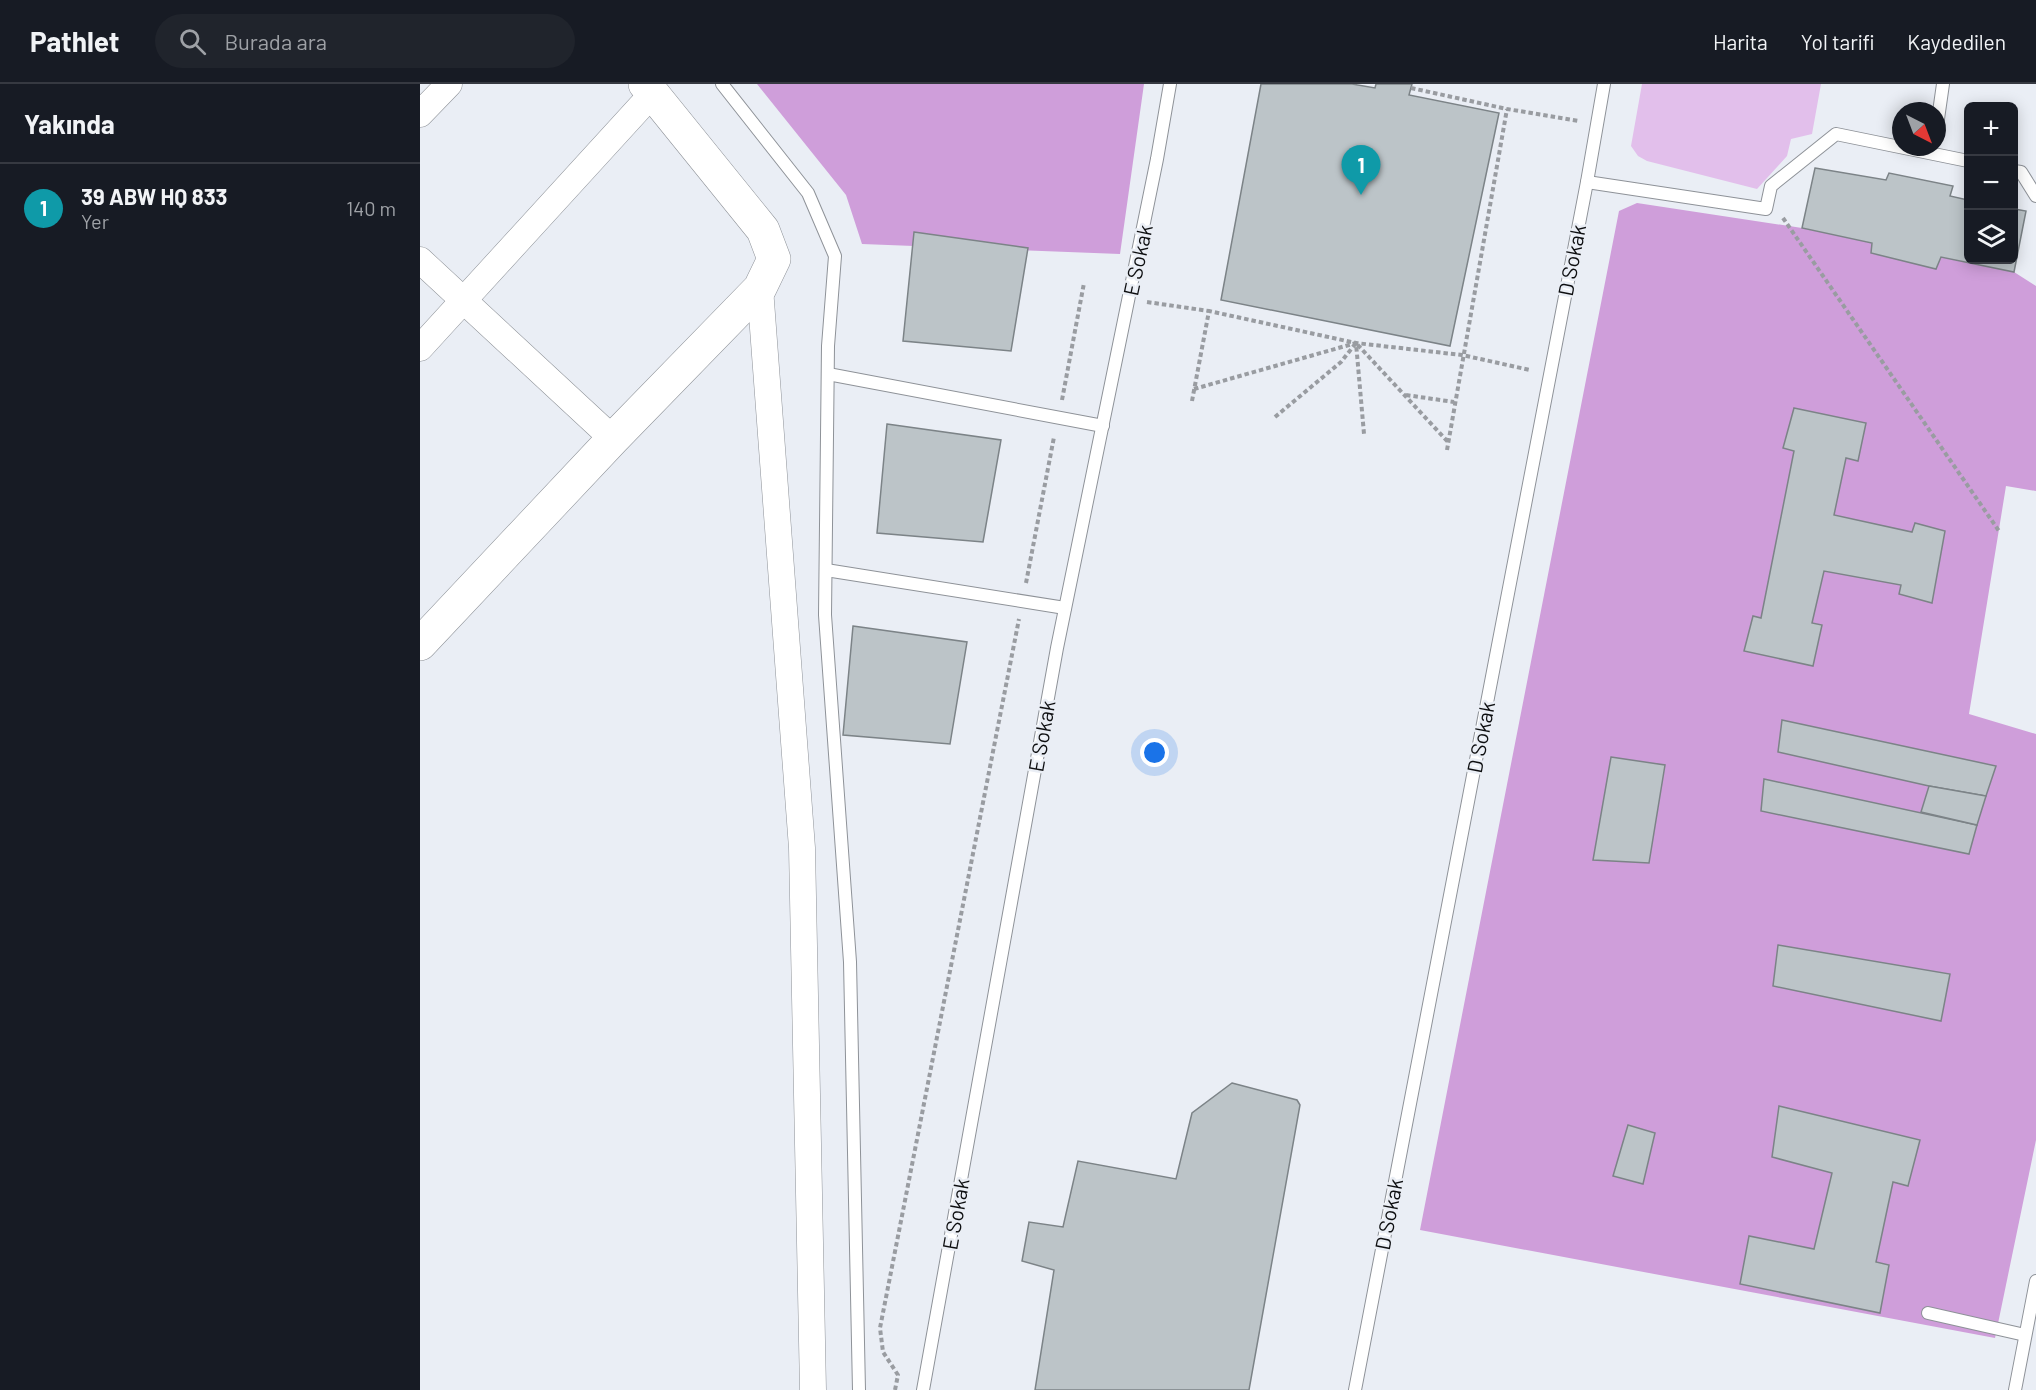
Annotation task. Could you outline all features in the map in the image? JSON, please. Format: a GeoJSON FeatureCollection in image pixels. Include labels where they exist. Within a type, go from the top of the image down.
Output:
{"type":"FeatureCollection","features":[{"type":"Feature","properties":{"kind":"main road"},"geometry":{"type":"LineString","coordinates":[[420,644],[613,439],[760,288],[774,259],[763,230],[649,89]]}},
{"type":"Feature","properties":{"kind":"street"},"geometry":{"type":"LineString","coordinates":[[420,114],[450,84]]}},
{"type":"Feature","properties":{"kind":"street"},"geometry":{"type":"LineString","coordinates":[[420,348],[649,89]]}},
{"type":"Feature","properties":{"kind":"street"},"geometry":{"type":"LineString","coordinates":[[420,260],[613,439]]}},
{"type":"Feature","properties":{"kind":"street"},"geometry":{"type":"LineString","coordinates":[[760,288],[802,848],[813,1390]]}},
{"type":"Feature","properties":{"kind":"lane"},"geometry":{"type":"LineString","coordinates":[[722,84],[808,193],[835,256],[828,374],[825,615],[850,962],[859,1390]]}},
{"type":"Feature","properties":{"kind":"lane","name":"E Sokak"},"geometry":{"type":"LineString","coordinates":[[923,1390],[1065,608],[1129,299],[1170,84]]}},
{"type":"Feature","properties":{"kind":"lane","name":"D Sokak"},"geometry":{"type":"LineString","coordinates":[[1355,1390],[1604,84]]}},
{"type":"Feature","properties":{"kind":"lane"},"geometry":{"type":"LineString","coordinates":[[1940,102],[1943,84]]}},
{"type":"Feature","properties":{"kind":"lane"},"geometry":{"type":"LineString","coordinates":[[1587,182],[1766,209],[1771,186],[1836,134],[1892,143]]}},
{"type":"Feature","properties":{"kind":"lane"},"geometry":{"type":"LineString","coordinates":[[1946,154],[1964,160]]}},
{"type":"Feature","properties":{"kind":"lane"},"geometry":{"type":"LineString","coordinates":[[2018,172],[2021,172],[2036,196]]}},
{"type":"Feature","properties":{"kind":"lane"},"geometry":{"type":"LineString","coordinates":[[828,374],[1103,426]]}},
{"type":"Feature","properties":{"kind":"lane"},"geometry":{"type":"LineString","coordinates":[[826,570],[1065,608]]}},
{"type":"Feature","properties":{"kind":"lane"},"geometry":{"type":"LineString","coordinates":[[2015,1390],[2036,1281]]}},
{"type":"Feature","properties":{"kind":"lane"},"geometry":{"type":"LineString","coordinates":[[1928,1314],[2025,1335]]}},
{"type":"Feature","properties":{"kind":"path"},"geometry":{"type":"LineString","coordinates":[[1411,88],[1507,109],[1598,124]]}},
{"type":"Feature","properties":{"kind":"path"},"geometry":{"type":"LineString","coordinates":[[1447,450],[1462,354],[1507,109]]}},
{"type":"Feature","properties":{"kind":"path"},"geometry":{"type":"LineString","coordinates":[[1769,198],[1999,531]]}},
{"type":"Feature","properties":{"kind":"path"},"geometry":{"type":"LineString","coordinates":[[895,1390],[898,1375],[883,1352],[880,1328],[1084,283]]}},
{"type":"Feature","properties":{"kind":"path"},"geometry":{"type":"LineString","coordinates":[[1129,299],[1209,311],[1356,343],[1462,354],[1548,374]]}},
{"type":"Feature","properties":{"kind":"path"},"geometry":{"type":"LineString","coordinates":[[1191,401],[1209,311]]}},
{"type":"Feature","properties":{"kind":"path"},"geometry":{"type":"LineString","coordinates":[[1194,390],[1356,343]]}},
{"type":"Feature","properties":{"kind":"path"},"geometry":{"type":"LineString","coordinates":[[1356,343],[1448,443]]}},
{"type":"Feature","properties":{"kind":"path"},"geometry":{"type":"LineString","coordinates":[[1275,417],[1341,362],[1356,343]]}},
{"type":"Feature","properties":{"kind":"path"},"geometry":{"type":"LineString","coordinates":[[1356,343],[1364,434]]}},
{"type":"Feature","properties":{"kind":"path"},"geometry":{"type":"LineString","coordinates":[[1406,395],[1454,402]]}},
{"type":"Feature","properties":{"kind":"shaded area"},"geometry":{"type":"Polygon","coordinates":[[[757,84],[1144,84],[1120,254],[862,244],[846,195],[757,84]]]}},
{"type":"Feature","properties":{"kind":"shaded area"},"geometry":{"type":"Polygon","coordinates":[[[1642,84],[1821,84],[1812,134],[1791,139],[1787,156],[1757,189],[1647,161],[1638,156],[1631,146],[1642,84]]]}},
{"type":"Feature","properties":{"kind":"shaded area"},"geometry":{"type":"Polygon","coordinates":[[[1637,203],[1802,228],[1872,243],[1872,253],[1936,269],[1941,257],[1964,262],[1964,264],[2014,272],[2036,286],[2036,491],[2006,486],[1969,714],[2036,734],[2036,1140],[1995,1338],[1420,1230],[1619,211],[1637,203]]]}},
{"type":"Feature","properties":{"kind":"building"},"geometry":{"type":"Polygon","coordinates":[[[1261,84],[1352,84],[1375,88],[1376,84],[1412,84],[1409,95],[1499,113],[1450,346],[1221,300],[1261,84]]]}},
{"type":"Feature","properties":{"kind":"building"},"geometry":{"type":"Polygon","coordinates":[[[1815,168],[1886,180],[1889,173],[1953,186],[1950,196],[1964,199],[1964,262],[1941,257],[1936,269],[1871,253],[1872,243],[1802,228],[1815,168]]]}},
{"type":"Feature","properties":{"kind":"building"},"geometry":{"type":"Polygon","coordinates":[[[2018,210],[2026,211],[2018,252],[2018,210]]]}},
{"type":"Feature","properties":{"kind":"building"},"geometry":{"type":"Polygon","coordinates":[[[914,232],[1028,248],[1011,351],[903,341],[914,232]]]}},
{"type":"Feature","properties":{"kind":"building"},"geometry":{"type":"Polygon","coordinates":[[[1975,264],[2016,264],[2014,272],[1975,264]]]}},
{"type":"Feature","properties":{"kind":"building"},"geometry":{"type":"Polygon","coordinates":[[[1794,408],[1866,423],[1858,461],[1846,458],[1834,515],[1912,532],[1915,523],[1945,531],[1932,603],[1899,594],[1901,585],[1824,571],[1812,623],[1822,625],[1813,666],[1744,651],[1753,616],[1761,618],[1794,451],[1783,448],[1794,408]]]}},
{"type":"Feature","properties":{"kind":"building"},"geometry":{"type":"Polygon","coordinates":[[[887,424],[1001,440],[983,542],[877,533],[887,424]]]}},
{"type":"Feature","properties":{"kind":"building"},"geometry":{"type":"Polygon","coordinates":[[[853,626],[967,642],[950,744],[843,735],[853,626]]]}},
{"type":"Feature","properties":{"kind":"building"},"geometry":{"type":"Polygon","coordinates":[[[1782,720],[1996,766],[1986,796],[1929,786],[1778,752],[1782,720]]]}},
{"type":"Feature","properties":{"kind":"building"},"geometry":{"type":"Polygon","coordinates":[[[1611,757],[1665,765],[1649,863],[1593,860],[1611,757]]]}},
{"type":"Feature","properties":{"kind":"building"},"geometry":{"type":"Polygon","coordinates":[[[1764,779],[1977,825],[1969,854],[1761,811],[1764,779]]]}},
{"type":"Feature","properties":{"kind":"building"},"geometry":{"type":"Polygon","coordinates":[[[1929,786],[1986,796],[1977,825],[1921,812],[1929,786]]]}},
{"type":"Feature","properties":{"kind":"building"},"geometry":{"type":"Polygon","coordinates":[[[1778,945],[1950,974],[1941,1021],[1773,986],[1778,945]]]}},
{"type":"Feature","properties":{"kind":"building"},"geometry":{"type":"Polygon","coordinates":[[[1232,1083],[1297,1100],[1300,1105],[1249,1390],[1035,1390],[1054,1270],[1022,1261],[1029,1222],[1063,1227],[1078,1161],[1176,1179],[1192,1113],[1232,1083]]]}},
{"type":"Feature","properties":{"kind":"building"},"geometry":{"type":"Polygon","coordinates":[[[1779,1106],[1920,1140],[1908,1186],[1893,1182],[1876,1262],[1889,1265],[1880,1313],[1740,1284],[1749,1236],[1814,1249],[1832,1173],[1772,1157],[1779,1106]]]}},
{"type":"Feature","properties":{"kind":"building"},"geometry":{"type":"Polygon","coordinates":[[[1628,1125],[1655,1133],[1643,1184],[1613,1176],[1628,1125]]]}},
{"type":"Feature","properties":{"kind":"place","name":"39 ABW HQ 833"},"geometry":{"type":"Point","coordinates":[1361,195]}}]}
